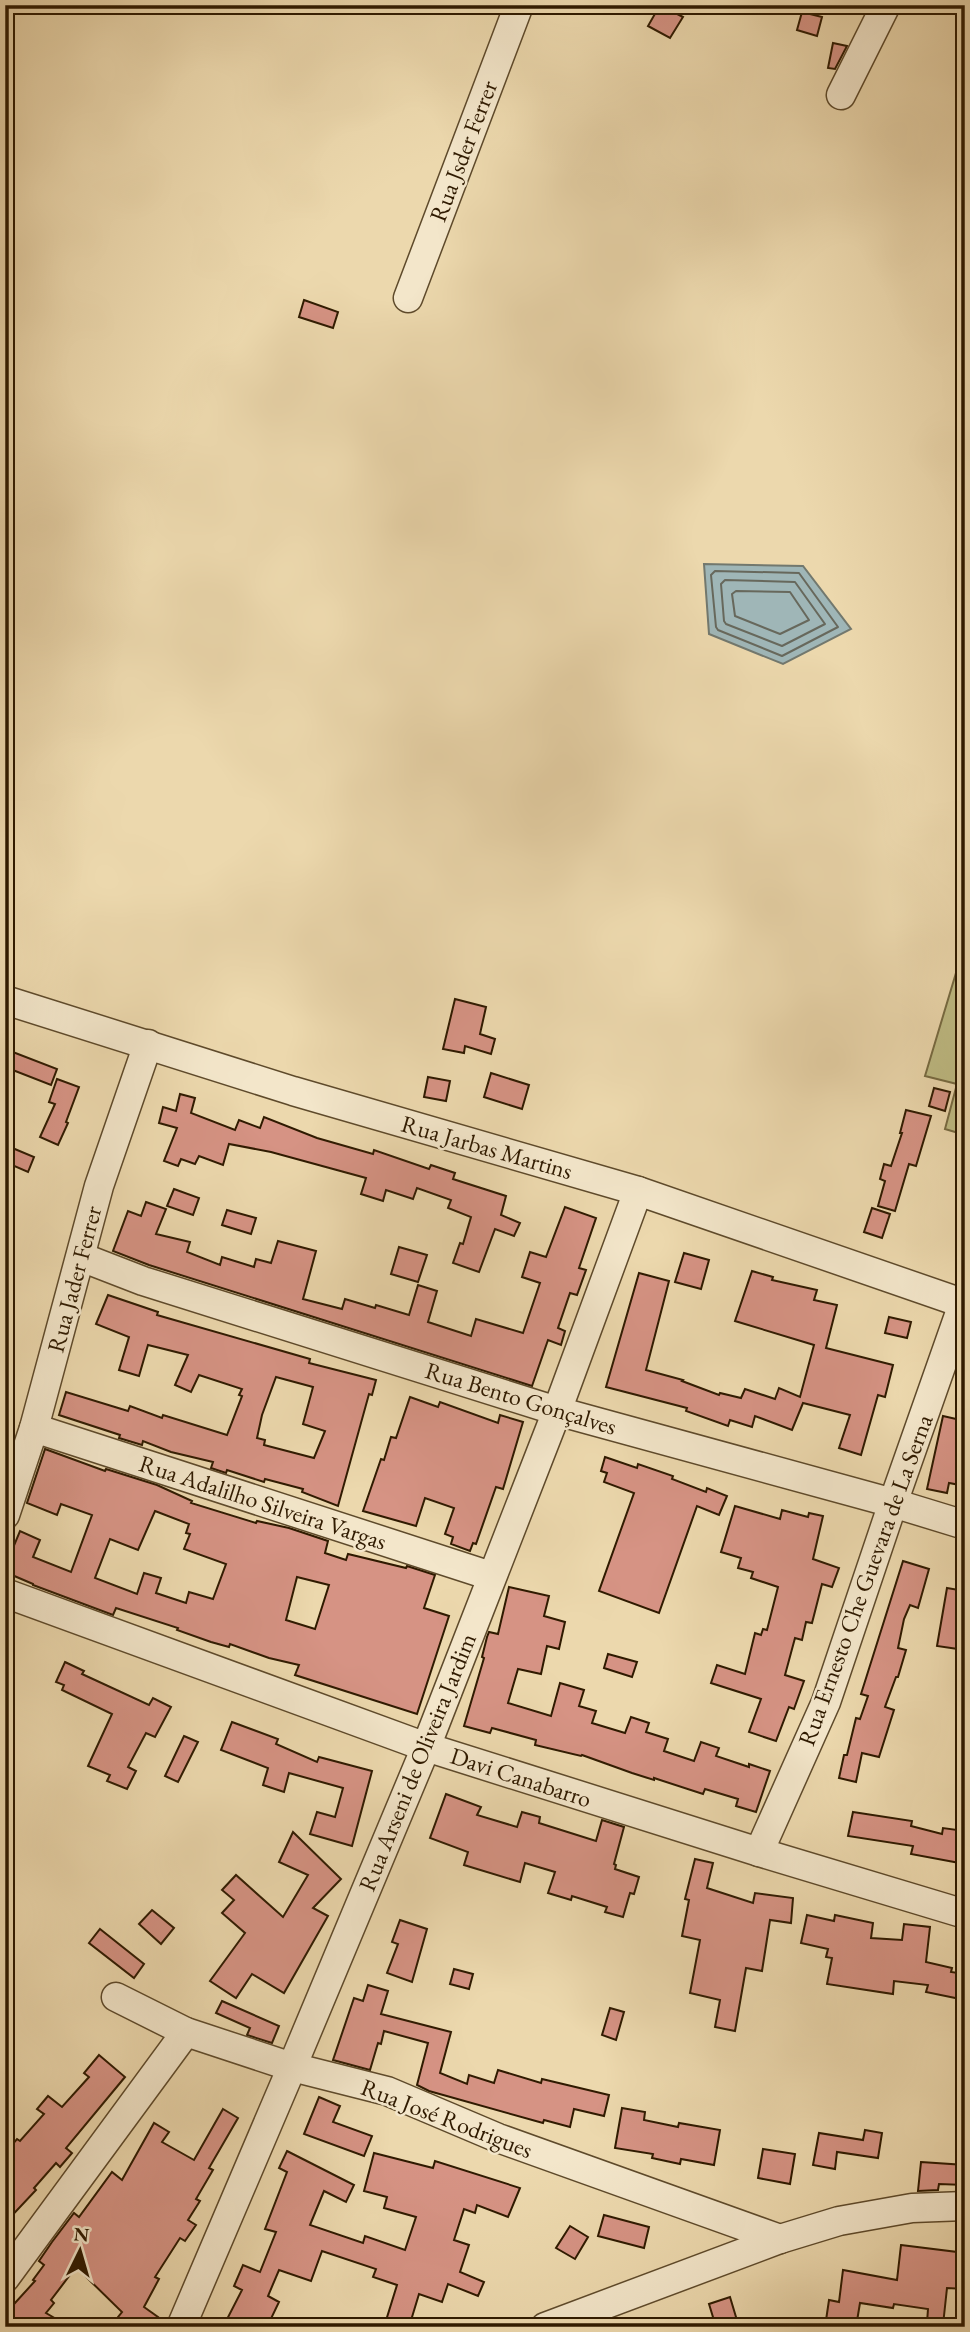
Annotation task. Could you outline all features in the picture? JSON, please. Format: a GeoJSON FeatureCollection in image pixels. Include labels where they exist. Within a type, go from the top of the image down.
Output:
{"type":"FeatureCollection","features":[{"type":"Feature","properties":{"kind":"street","name":"Rua Jsder Ferrer"},"geometry":{"type":"LineString","coordinates":[[408,298],[519,5]]}},
{"type":"Feature","properties":{"kind":"street"},"geometry":{"type":"LineString","coordinates":[[841,95],[886,5]]}},
{"type":"Feature","properties":{"kind":"street","name":"Rua Jarbas Martins"},"geometry":{"type":"LineString","coordinates":[[5,1000],[293,1091],[638,1191],[964,1304]]}},
{"type":"Feature","properties":{"kind":"street","name":"Rua Jader Ferrer"},"geometry":{"type":"LineString","coordinates":[[5,1515],[34,1428],[99,1186],[148,1044]]}},
{"type":"Feature","properties":{"kind":"street","name":"Rua Arseni de Oliveira Jardim"},"geometry":{"type":"LineString","coordinates":[[181,2327],[426,1747],[557,1411],[638,1191]]}},
{"type":"Feature","properties":{"kind":"street","name":"Rua Bento Gonçalves"},"geometry":{"type":"LineString","coordinates":[[81,1257],[155,1285],[557,1411],[965,1525]]}},
{"type":"Feature","properties":{"kind":"street","name":"Rua Ernesto Che Guevara de La Serna"},"geometry":{"type":"LineString","coordinates":[[759,1852],[826,1702],[964,1304]]}},
{"type":"Feature","properties":{"kind":"street","name":"Rua Adalilho Silveira Vargas"},"geometry":{"type":"LineString","coordinates":[[34,1428],[491,1576]]}},
{"type":"Feature","properties":{"kind":"street","name":"Davi Canabarro"},"geometry":{"type":"LineString","coordinates":[[5,1592],[426,1747],[965,1914]]}},
{"type":"Feature","properties":{"kind":"street","name":"Rua José Rodrigues"},"geometry":{"type":"LineString","coordinates":[[116,1997],[186,2032],[292,2067],[387,2091],[510,2143],[780,2239]]}},
{"type":"Feature","properties":{"kind":"street"},"geometry":{"type":"LineString","coordinates":[[5,2278],[186,2032]]}},
{"type":"Feature","properties":{"kind":"street"},"geometry":{"type":"LineString","coordinates":[[545,2327],[780,2239],[838,2221],[912,2208],[965,2206]]}},
{"type":"Feature","properties":{"kind":"shaded area"},"geometry":{"type":"Polygon","coordinates":[[[965,943],[965,1135],[945,1129],[957,1084],[925,1076],[965,943]]]}},
{"type":"Feature","properties":{"kind":"water"},"geometry":{"type":"Polygon","coordinates":[[[704,564],[803,566],[851,629],[783,664],[709,634],[704,564]]]}},
{"type":"Feature","properties":{"kind":"building"},"geometry":{"type":"Polygon","coordinates":[[[660,5],[683,17],[670,38],[648,26],[660,5]]]}},
{"type":"Feature","properties":{"kind":"building"},"geometry":{"type":"Polygon","coordinates":[[[802,12],[822,17],[817,36],[797,30],[802,12]]]}},
{"type":"Feature","properties":{"kind":"building"},"geometry":{"type":"Polygon","coordinates":[[[833,43],[847,46],[835,69],[828,68],[833,43]]]}},
{"type":"Feature","properties":{"kind":"building"},"geometry":{"type":"Polygon","coordinates":[[[304,300],[338,312],[333,328],[299,317],[304,300]]]}},
{"type":"Feature","properties":{"kind":"building"},"geometry":{"type":"Polygon","coordinates":[[[455,999],[486,1007],[480,1034],[495,1039],[491,1054],[465,1046],[464,1053],[443,1049],[455,999]]]}},
{"type":"Feature","properties":{"kind":"building"},"geometry":{"type":"Polygon","coordinates":[[[5,1049],[57,1069],[51,1085],[5,1067],[5,1049]]]}},
{"type":"Feature","properties":{"kind":"building"},"geometry":{"type":"Polygon","coordinates":[[[491,1073],[529,1085],[522,1109],[484,1097],[491,1073]]]}},
{"type":"Feature","properties":{"kind":"building"},"geometry":{"type":"Polygon","coordinates":[[[428,1077],[450,1081],[446,1101],[424,1097],[428,1077]]]}},
{"type":"Feature","properties":{"kind":"building"},"geometry":{"type":"Polygon","coordinates":[[[57,1079],[79,1087],[58,1145],[40,1137],[55,1104],[49,1102],[57,1079]]]}},
{"type":"Feature","properties":{"kind":"building"},"geometry":{"type":"Polygon","coordinates":[[[934,1088],[950,1092],[945,1111],[929,1106],[934,1088]]]}},
{"type":"Feature","properties":{"kind":"building"},"geometry":{"type":"Polygon","coordinates":[[[180,1094],[195,1098],[191,1113],[235,1130],[239,1120],[260,1128],[264,1117],[317,1138],[373,1154],[374,1150],[429,1169],[431,1165],[455,1173],[453,1179],[506,1196],[501,1215],[520,1223],[514,1236],[495,1229],[479,1272],[453,1263],[460,1243],[463,1244],[471,1217],[448,1208],[451,1200],[417,1188],[413,1199],[386,1190],[383,1201],[361,1194],[366,1178],[271,1152],[229,1144],[223,1165],[199,1156],[195,1164],[181,1159],[178,1166],[164,1161],[177,1128],[159,1123],[163,1107],[176,1111],[180,1094]]]}},
{"type":"Feature","properties":{"kind":"building"},"geometry":{"type":"Polygon","coordinates":[[[906,1110],[931,1116],[916,1166],[909,1164],[895,1211],[878,1206],[885,1181],[880,1179],[884,1164],[891,1166],[906,1110]]]}},
{"type":"Feature","properties":{"kind":"building"},"geometry":{"type":"Polygon","coordinates":[[[10,1147],[34,1157],[28,1172],[5,1162],[10,1147]]]}},
{"type":"Feature","properties":{"kind":"building"},"geometry":{"type":"Polygon","coordinates":[[[174,1189],[199,1198],[193,1215],[167,1206],[174,1189]]]}},
{"type":"Feature","properties":{"kind":"building"},"geometry":{"type":"Polygon","coordinates":[[[146,1202],[166,1209],[156,1234],[190,1242],[187,1252],[220,1265],[222,1257],[254,1267],[256,1259],[271,1263],[278,1241],[316,1251],[303,1299],[342,1309],[345,1299],[409,1315],[418,1285],[437,1291],[428,1322],[471,1336],[476,1319],[523,1333],[540,1283],[522,1277],[530,1252],[546,1257],[565,1207],[596,1218],[579,1268],[586,1270],[577,1295],[570,1293],[558,1328],[565,1331],[561,1345],[548,1340],[532,1386],[149,1265],[113,1251],[128,1211],[141,1216],[146,1202]]]}},
{"type":"Feature","properties":{"kind":"building"},"geometry":{"type":"Polygon","coordinates":[[[872,1208],[890,1214],[882,1238],[864,1232],[872,1208]]]}},
{"type":"Feature","properties":{"kind":"building"},"geometry":{"type":"Polygon","coordinates":[[[227,1210],[256,1218],[251,1234],[222,1225],[227,1210]]]}},
{"type":"Feature","properties":{"kind":"building"},"geometry":{"type":"Polygon","coordinates":[[[399,1247],[427,1255],[418,1282],[391,1274],[399,1247]]]}},
{"type":"Feature","properties":{"kind":"building"},"geometry":{"type":"Polygon","coordinates":[[[684,1253],[709,1260],[701,1289],[675,1282],[684,1253]]]}},
{"type":"Feature","properties":{"kind":"building"},"geometry":{"type":"Polygon","coordinates":[[[752,1271],[773,1277],[772,1280],[817,1290],[814,1300],[837,1305],[826,1348],[893,1365],[885,1397],[878,1395],[861,1455],[839,1448],[850,1415],[803,1403],[792,1430],[755,1416],[752,1427],[730,1420],[728,1426],[686,1411],[687,1408],[606,1387],[639,1273],[669,1281],[646,1370],[683,1380],[719,1395],[720,1393],[741,1398],[745,1389],[775,1399],[779,1388],[800,1397],[814,1345],[735,1321],[752,1271]]]}},
{"type":"Feature","properties":{"kind":"building"},"geometry":{"type":"Polygon","coordinates":[[[108,1295],[158,1312],[157,1315],[310,1359],[309,1363],[376,1380],[372,1395],[369,1394],[338,1506],[302,1492],[303,1489],[265,1479],[264,1482],[227,1470],[226,1473],[211,1468],[213,1462],[171,1452],[143,1441],[142,1445],[119,1438],[120,1435],[59,1415],[66,1392],[128,1411],[130,1406],[162,1418],[163,1415],[227,1435],[242,1396],[239,1395],[242,1389],[199,1375],[191,1392],[175,1385],[188,1355],[148,1345],[139,1376],[119,1370],[129,1337],[96,1324],[108,1295]],[[276,1377],[257,1438],[265,1440],[264,1445],[314,1458],[325,1431],[303,1424],[313,1387],[276,1377]]]}},
{"type":"Feature","properties":{"kind":"building"},"geometry":{"type":"Polygon","coordinates":[[[889,1317],[911,1322],[907,1338],[885,1333],[889,1317]]]}},
{"type":"Feature","properties":{"kind":"building"},"geometry":{"type":"Polygon","coordinates":[[[410,1397],[438,1407],[440,1402],[498,1423],[500,1415],[523,1422],[503,1489],[496,1487],[476,1544],[473,1543],[470,1551],[451,1544],[453,1537],[445,1534],[454,1508],[425,1498],[416,1526],[363,1511],[381,1459],[384,1460],[391,1437],[396,1438],[410,1397]]]}},
{"type":"Feature","properties":{"kind":"building"},"geometry":{"type":"Polygon","coordinates":[[[943,1416],[965,1421],[958,1456],[965,1458],[960,1485],[949,1483],[947,1493],[927,1489],[943,1416]]]}},
{"type":"Feature","properties":{"kind":"building"},"geometry":{"type":"Polygon","coordinates":[[[45,1449],[105,1471],[106,1469],[157,1485],[192,1501],[191,1503],[256,1523],[257,1521],[289,1528],[328,1541],[325,1553],[346,1560],[348,1554],[406,1568],[407,1566],[435,1575],[424,1608],[449,1616],[417,1714],[295,1675],[299,1665],[230,1644],[229,1647],[211,1642],[116,1608],[113,1615],[5,1572],[20,1531],[40,1540],[33,1557],[71,1572],[92,1515],[61,1504],[57,1515],[27,1503],[45,1449]],[[155,1511],[138,1550],[110,1539],[95,1578],[137,1594],[144,1573],[161,1578],[156,1593],[186,1603],[189,1592],[213,1599],[226,1564],[184,1549],[190,1534],[186,1533],[189,1524],[155,1511]],[[297,1577],[286,1620],[315,1629],[329,1585],[297,1577]]]}},
{"type":"Feature","properties":{"kind":"building"},"geometry":{"type":"Polygon","coordinates":[[[605,1457],[637,1468],[638,1464],[673,1476],[672,1479],[706,1492],[707,1488],[727,1496],[719,1515],[697,1506],[659,1613],[599,1591],[634,1493],[604,1482],[607,1473],[601,1471],[605,1457]]]}},
{"type":"Feature","properties":{"kind":"building"},"geometry":{"type":"Polygon","coordinates":[[[735,1506],[780,1519],[782,1510],[808,1517],[809,1513],[823,1516],[813,1559],[839,1568],[832,1587],[822,1584],[812,1623],[806,1622],[802,1640],[795,1638],[785,1675],[804,1681],[794,1709],[789,1707],[776,1741],[749,1732],[761,1699],[711,1683],[717,1665],[745,1674],[755,1633],[761,1635],[763,1629],[767,1630],[778,1587],[751,1578],[753,1572],[738,1568],[741,1558],[721,1552],[735,1506]]]}},
{"type":"Feature","properties":{"kind":"building"},"geometry":{"type":"Polygon","coordinates":[[[903,1561],[929,1569],[918,1608],[910,1605],[904,1619],[898,1648],[906,1650],[885,1707],[894,1710],[879,1757],[862,1753],[856,1782],[839,1778],[856,1718],[860,1719],[868,1696],[861,1694],[903,1561]]]}},
{"type":"Feature","properties":{"kind":"building"},"geometry":{"type":"Polygon","coordinates":[[[509,1587],[549,1596],[544,1616],[565,1622],[559,1649],[547,1646],[541,1674],[518,1669],[508,1703],[551,1716],[560,1683],[584,1690],[579,1706],[596,1711],[592,1723],[625,1733],[631,1717],[649,1723],[646,1732],[668,1739],[664,1751],[694,1761],[701,1742],[719,1748],[716,1756],[770,1771],[756,1812],[736,1806],[738,1799],[705,1789],[703,1794],[582,1755],[535,1745],[536,1740],[492,1728],[490,1733],[464,1726],[484,1658],[482,1657],[487,1637],[489,1632],[498,1634],[509,1587]]]}},
{"type":"Feature","properties":{"kind":"building"},"geometry":{"type":"Polygon","coordinates":[[[947,1588],[965,1591],[965,1650],[937,1646],[947,1588]]]}},
{"type":"Feature","properties":{"kind":"building"},"geometry":{"type":"Polygon","coordinates":[[[608,1654],[637,1662],[632,1677],[604,1668],[608,1654]]]}},
{"type":"Feature","properties":{"kind":"building"},"geometry":{"type":"Polygon","coordinates":[[[65,1662],[84,1671],[82,1674],[149,1705],[153,1698],[171,1707],[155,1737],[146,1733],[128,1767],[136,1771],[127,1789],[107,1781],[110,1775],[88,1766],[112,1714],[62,1690],[64,1685],[56,1682],[65,1662]]]}},
{"type":"Feature","properties":{"kind":"building"},"geometry":{"type":"Polygon","coordinates":[[[232,1722],[278,1739],[276,1744],[317,1762],[319,1757],[372,1771],[352,1846],[310,1834],[317,1812],[335,1817],[343,1788],[289,1773],[284,1792],[263,1785],[268,1768],[221,1750],[232,1722]]]}},
{"type":"Feature","properties":{"kind":"building"},"geometry":{"type":"Polygon","coordinates":[[[184,1736],[198,1742],[178,1782],[165,1776],[184,1736]]]}},
{"type":"Feature","properties":{"kind":"building"},"geometry":{"type":"Polygon","coordinates":[[[446,1794],[481,1807],[477,1815],[517,1827],[522,1812],[540,1817],[539,1823],[596,1841],[602,1820],[624,1827],[615,1869],[639,1877],[634,1894],[630,1893],[623,1917],[605,1912],[607,1907],[572,1896],[571,1900],[548,1893],[555,1872],[525,1863],[520,1882],[464,1865],[468,1852],[430,1838],[446,1794]]]}},
{"type":"Feature","properties":{"kind":"building"},"geometry":{"type":"Polygon","coordinates":[[[853,1812],[912,1821],[911,1826],[942,1834],[943,1828],[965,1831],[965,1864],[911,1854],[913,1846],[848,1836],[853,1812]]]}},
{"type":"Feature","properties":{"kind":"building"},"geometry":{"type":"Polygon","coordinates":[[[293,1832],[341,1879],[313,1908],[328,1916],[284,1993],[252,1974],[236,1998],[210,1981],[245,1933],[222,1913],[234,1900],[222,1890],[236,1875],[283,1917],[308,1875],[279,1862],[293,1832]]]}},
{"type":"Feature","properties":{"kind":"building"},"geometry":{"type":"Polygon","coordinates":[[[695,1859],[713,1863],[707,1888],[753,1903],[755,1893],[793,1898],[791,1923],[770,1920],[762,1971],[746,1968],[735,2031],[715,2027],[720,2000],[690,1993],[700,1940],[682,1936],[689,1900],[685,1899],[695,1859]]]}},
{"type":"Feature","properties":{"kind":"building"},"geometry":{"type":"Polygon","coordinates":[[[152,1910],[174,1928],[161,1944],[139,1924],[152,1910]]]}},
{"type":"Feature","properties":{"kind":"building"},"geometry":{"type":"Polygon","coordinates":[[[807,1915],[834,1921],[835,1915],[873,1923],[871,1938],[902,1940],[904,1924],[930,1927],[926,1962],[952,1968],[951,1972],[965,1974],[965,2000],[926,1992],[928,1985],[894,1981],[893,1994],[827,1984],[832,1958],[826,1957],[828,1949],[801,1943],[807,1915]]]}},
{"type":"Feature","properties":{"kind":"building"},"geometry":{"type":"Polygon","coordinates":[[[400,1920],[427,1929],[412,1982],[387,1973],[398,1944],[392,1942],[400,1920]]]}},
{"type":"Feature","properties":{"kind":"building"},"geometry":{"type":"Polygon","coordinates":[[[100,1929],[144,1964],[134,1978],[89,1943],[100,1929]]]}},
{"type":"Feature","properties":{"kind":"building"},"geometry":{"type":"Polygon","coordinates":[[[454,1969],[473,1974],[469,1989],[450,1984],[454,1969]]]}},
{"type":"Feature","properties":{"kind":"building"},"geometry":{"type":"Polygon","coordinates":[[[368,1985],[388,1991],[381,2014],[451,2032],[440,2073],[467,2084],[469,2075],[494,2083],[498,2070],[541,2083],[542,2079],[609,2095],[604,2116],[574,2109],[570,2127],[544,2120],[543,2123],[429,2091],[417,2085],[428,2043],[384,2031],[370,2070],[333,2060],[354,1998],[363,2001],[368,1985]]]}},
{"type":"Feature","properties":{"kind":"building"},"geometry":{"type":"Polygon","coordinates":[[[222,2001],[279,2026],[272,2043],[247,2035],[250,2028],[216,2013],[222,2001]]]}},
{"type":"Feature","properties":{"kind":"building"},"geometry":{"type":"Polygon","coordinates":[[[610,2008],[624,2012],[616,2040],[602,2035],[610,2008]]]}},
{"type":"Feature","properties":{"kind":"building"},"geometry":{"type":"Polygon","coordinates":[[[99,2055],[125,2077],[66,2148],[72,2153],[60,2167],[56,2163],[34,2188],[36,2190],[5,2223],[5,2153],[17,2139],[20,2141],[44,2114],[37,2109],[48,2096],[62,2107],[89,2077],[84,2073],[99,2055]]]}},
{"type":"Feature","properties":{"kind":"building"},"geometry":{"type":"Polygon","coordinates":[[[319,2097],[340,2106],[333,2122],[372,2136],[364,2156],[304,2134],[319,2097]]]}},
{"type":"Feature","properties":{"kind":"building"},"geometry":{"type":"Polygon","coordinates":[[[622,2108],[645,2112],[644,2120],[678,2127],[679,2123],[720,2130],[714,2165],[681,2159],[680,2164],[652,2158],[653,2154],[615,2148],[622,2108]]]}},
{"type":"Feature","properties":{"kind":"building"},"geometry":{"type":"Polygon","coordinates":[[[223,2109],[238,2118],[209,2168],[213,2170],[196,2199],[200,2201],[188,2220],[196,2225],[185,2241],[180,2238],[155,2277],[159,2279],[144,2307],[158,2317],[151,2327],[110,2327],[122,2312],[76,2267],[51,2300],[54,2303],[46,2313],[70,2327],[5,2327],[5,2314],[35,2281],[33,2280],[44,2265],[39,2261],[52,2242],[74,2213],[79,2217],[112,2172],[122,2180],[154,2123],[169,2132],[162,2142],[194,2160],[223,2109]]]}},
{"type":"Feature","properties":{"kind":"building"},"geometry":{"type":"Polygon","coordinates":[[[865,2130],[882,2133],[878,2158],[837,2152],[835,2169],[813,2165],[819,2133],[863,2140],[865,2130]]]}},
{"type":"Feature","properties":{"kind":"building"},"geometry":{"type":"Polygon","coordinates":[[[763,2149],[795,2154],[790,2184],[758,2178],[763,2149]]]}},
{"type":"Feature","properties":{"kind":"building"},"geometry":{"type":"Polygon","coordinates":[[[287,2151],[354,2185],[346,2202],[324,2191],[310,2225],[363,2243],[365,2236],[405,2250],[416,2217],[384,2208],[387,2197],[364,2191],[374,2153],[433,2168],[435,2161],[520,2188],[508,2217],[477,2205],[475,2213],[464,2209],[454,2240],[469,2245],[460,2272],[484,2282],[478,2296],[448,2284],[442,2302],[419,2294],[409,2327],[384,2327],[397,2285],[373,2277],[376,2269],[322,2251],[311,2281],[279,2270],[268,2296],[279,2302],[267,2327],[223,2327],[242,2290],[234,2286],[243,2265],[260,2272],[276,2232],[265,2229],[287,2172],[279,2168],[287,2151]]]}},
{"type":"Feature","properties":{"kind":"building"},"geometry":{"type":"Polygon","coordinates":[[[921,2162],[965,2165],[965,2185],[939,2184],[938,2190],[918,2191],[921,2162]]]}},
{"type":"Feature","properties":{"kind":"building"},"geometry":{"type":"Polygon","coordinates":[[[604,2215],[649,2227],[644,2248],[598,2236],[604,2215]]]}},
{"type":"Feature","properties":{"kind":"building"},"geometry":{"type":"Polygon","coordinates":[[[570,2226],[588,2237],[575,2259],[556,2248],[570,2226]]]}},
{"type":"Feature","properties":{"kind":"building"},"geometry":{"type":"Polygon","coordinates":[[[901,2245],[965,2253],[965,2289],[947,2288],[943,2325],[927,2323],[928,2309],[860,2303],[856,2327],[825,2327],[829,2300],[839,2302],[843,2270],[897,2280],[901,2245]]]}},
{"type":"Feature","properties":{"kind":"building"},"geometry":{"type":"Polygon","coordinates":[[[730,2297],[739,2327],[716,2327],[709,2304],[730,2297]]]}}]}
